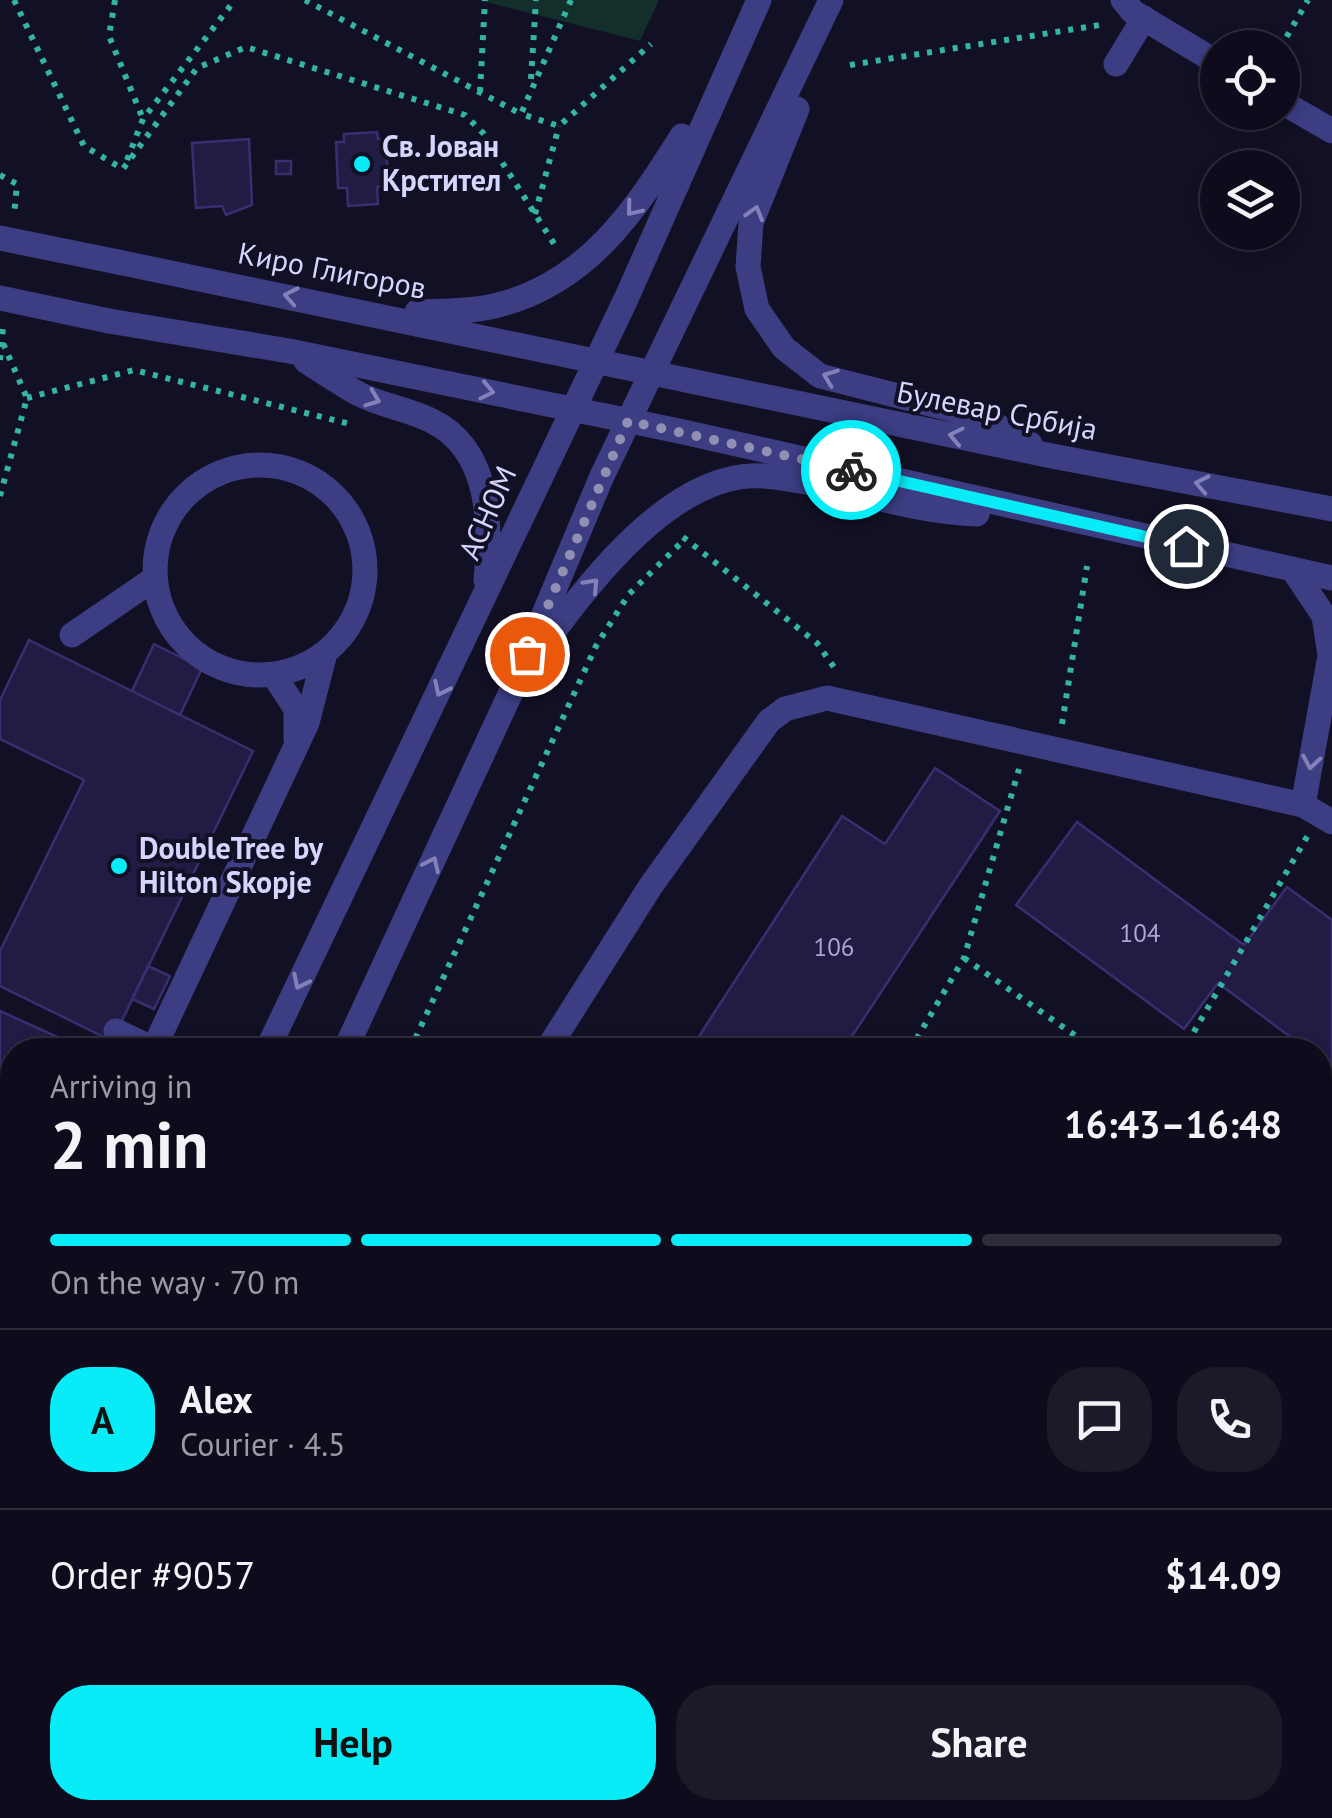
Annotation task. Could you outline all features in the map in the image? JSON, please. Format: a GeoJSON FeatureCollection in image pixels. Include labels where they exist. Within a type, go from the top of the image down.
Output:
{"type":"FeatureCollection","features":[{"type":"Feature","properties":{"kind":"street","name":"АСНОМ"},"geometry":{"type":"LineString","coordinates":[[273,1038],[484,601],[759,0]]}},
{"type":"Feature","properties":{"kind":"street"},"geometry":{"type":"LineString","coordinates":[[352,1038],[512,690],[602,476],[835,0]]}},
{"type":"Feature","properties":{"kind":"street"},"geometry":{"type":"LineString","coordinates":[[835,0],[750,223],[748,267],[757,309],[784,348],[820,376],[981,416],[1052,456]]}},
{"type":"Feature","properties":{"kind":"street"},"geometry":{"type":"LineString","coordinates":[[1123,0],[1144,18],[1200,52]]}},
{"type":"Feature","properties":{"kind":"street"},"geometry":{"type":"LineString","coordinates":[[1116,64],[1144,18]]}},
{"type":"Feature","properties":{"kind":"street"},"geometry":{"type":"LineString","coordinates":[[387,314],[491,308],[533,294],[594,258],[646,193],[725,69]]}},
{"type":"Feature","properties":{"kind":"street"},"geometry":{"type":"LineString","coordinates":[[1300,112],[1332,130]]}},
{"type":"Feature","properties":{"kind":"street","name":"Киро Глигоров"},"geometry":{"type":"LineString","coordinates":[[0,238],[387,314],[650,373]]}},
{"type":"Feature","properties":{"kind":"street"},"geometry":{"type":"LineString","coordinates":[[0,298],[289,351],[628,421],[1332,578]]}},
{"type":"Feature","properties":{"kind":"street"},"geometry":{"type":"LineString","coordinates":[[289,351],[362,396],[435,422],[464,449],[486,492],[491,526],[484,601]]}},
{"type":"Feature","properties":{"kind":"street","name":"Булевар Србија"},"geometry":{"type":"LineString","coordinates":[[650,373],[1332,509]]}},
{"type":"Feature","properties":{"kind":"street"},"geometry":{"type":"LineString","coordinates":[[272,464],[302,472],[328,489],[349,513],[361,542],[365,572],[360,603],[346,630],[324,653],[300,668],[273,674],[241,674],[209,662],[182,641],[163,612],[154,578],[157,547],[168,518],[187,493],[212,475],[241,465],[272,464]]}},
{"type":"Feature","properties":{"kind":"street"},"geometry":{"type":"LineString","coordinates":[[512,690],[570,608],[626,548],[665,509],[707,486],[760,476],[970,514],[1042,514]]}},
{"type":"Feature","properties":{"kind":"street"},"geometry":{"type":"LineString","coordinates":[[555,1038],[650,888],[769,721],[807,700],[846,702],[1318,814],[1330,656],[1324,616],[1294,570]]}},
{"type":"Feature","properties":{"kind":"street"},"geometry":{"type":"LineString","coordinates":[[72,635],[154,578]]}},
{"type":"Feature","properties":{"kind":"street"},"geometry":{"type":"LineString","coordinates":[[159,1038],[307,722],[324,653]]}},
{"type":"Feature","properties":{"kind":"street"},"geometry":{"type":"LineString","coordinates":[[273,674],[296,709],[296,744]]}},
{"type":"Feature","properties":{"kind":"street"},"geometry":{"type":"LineString","coordinates":[[116,1032],[129,1038]]}},
{"type":"Feature","properties":{"kind":"path"},"geometry":{"type":"LineString","coordinates":[[14,0],[84,146],[124,168]]}},
{"type":"Feature","properties":{"kind":"path"},"geometry":{"type":"LineString","coordinates":[[116,0],[109,36],[143,119]]}},
{"type":"Feature","properties":{"kind":"path"},"geometry":{"type":"LineString","coordinates":[[124,168],[143,119],[234,0]]}},
{"type":"Feature","properties":{"kind":"path"},"geometry":{"type":"LineString","coordinates":[[305,0],[521,114],[559,126]]}},
{"type":"Feature","properties":{"kind":"path"},"geometry":{"type":"LineString","coordinates":[[480,92],[485,0]]}},
{"type":"Feature","properties":{"kind":"path"},"geometry":{"type":"LineString","coordinates":[[530,87],[536,0]]}},
{"type":"Feature","properties":{"kind":"path"},"geometry":{"type":"LineString","coordinates":[[521,114],[571,0]]}},
{"type":"Feature","properties":{"kind":"path"},"geometry":{"type":"LineString","coordinates":[[1290,30],[1308,0]]}},
{"type":"Feature","properties":{"kind":"path"},"geometry":{"type":"LineString","coordinates":[[850,64],[1144,18]]}},
{"type":"Feature","properties":{"kind":"path"},"geometry":{"type":"LineString","coordinates":[[534,215],[559,126],[651,44]]}},
{"type":"Feature","properties":{"kind":"path"},"geometry":{"type":"LineString","coordinates":[[124,168],[197,68],[246,47],[465,115],[484,134],[559,251]]}},
{"type":"Feature","properties":{"kind":"path"},"geometry":{"type":"LineString","coordinates":[[0,496],[27,398],[2,341]]}},
{"type":"Feature","properties":{"kind":"path"},"geometry":{"type":"LineString","coordinates":[[27,398],[134,370],[357,426]]}},
{"type":"Feature","properties":{"kind":"path"},"geometry":{"type":"LineString","coordinates":[[416,1038],[596,646],[629,594],[668,552],[686,539],[817,644],[844,684],[846,702]]}},
{"type":"Feature","properties":{"kind":"path"},"geometry":{"type":"LineString","coordinates":[[1058,750],[1087,566]]}},
{"type":"Feature","properties":{"kind":"path"},"geometry":{"type":"LineString","coordinates":[[917,1038],[964,958],[1026,743]]}},
{"type":"Feature","properties":{"kind":"path"},"geometry":{"type":"LineString","coordinates":[[1190,1038],[1318,814]]}},
{"type":"Feature","properties":{"kind":"path"},"geometry":{"type":"LineString","coordinates":[[964,958],[1077,1038]]}},
{"type":"Feature","properties":{"kind":"green space"},"geometry":{"type":"Polygon","coordinates":[[[479,0],[659,0],[640,41],[479,0]]]}},
{"type":"Feature","properties":{"kind":"building","name":"Св. Јован Крстител"},"geometry":{"type":"Polygon","coordinates":[[[377,132],[378,139],[386,139],[388,186],[377,187],[378,204],[348,206],[347,188],[338,188],[336,142],[344,142],[344,134],[377,132]]]}},
{"type":"Feature","properties":{"kind":"building"},"geometry":{"type":"Polygon","coordinates":[[[249,139],[252,205],[226,215],[222,206],[196,208],[192,143],[249,139]]]}},
{"type":"Feature","properties":{"kind":"building"},"geometry":{"type":"Polygon","coordinates":[[[276,161],[291,161],[291,174],[276,174],[276,161]]]}},
{"type":"Feature","properties":{"kind":"building","name":"DoubleTree by Hilton Skopje"},"geometry":{"type":"Polygon","coordinates":[[[29,640],[253,751],[113,1038],[106,1038],[0,986],[0,951],[84,780],[0,739],[0,700],[29,640]]]}},
{"type":"Feature","properties":{"kind":"building"},"geometry":{"type":"Polygon","coordinates":[[[154,644],[202,668],[180,715],[132,691],[154,644]]]}},
{"type":"Feature","properties":{"kind":"building"},"geometry":{"type":"Polygon","coordinates":[[[935,768],[1000,811],[851,1038],[698,1038],[842,816],[885,844],[935,768]]]}},
{"type":"Feature","properties":{"kind":"building"},"geometry":{"type":"Polygon","coordinates":[[[1077,822],[1244,945],[1287,887],[1332,920],[1332,1038],[1292,1038],[1218,983],[1184,1029],[1016,905],[1077,822]]]}},
{"type":"Feature","properties":{"kind":"building"},"geometry":{"type":"Polygon","coordinates":[[[148,966],[170,976],[154,1009],[132,999],[148,966]]]}},
{"type":"Feature","properties":{"kind":"building"},"geometry":{"type":"Polygon","coordinates":[[[0,1011],[60,1038],[0,1038],[0,1011]]]}},
{"type":"Feature","properties":{"kind":"way so far"},"geometry":{"type":"LineString","coordinates":[[527,654],[628,421],[851,470]]}},
{"type":"Feature","properties":{"kind":"place","name":"Св. Јован Крстител"},"geometry":{"type":"Point","coordinates":[362,164]}},
{"type":"Feature","properties":{"kind":"place","name":"DoubleTree by Hilton Skopje"},"geometry":{"type":"Point","coordinates":[119,866]}},
{"type":"Feature","properties":{"kind":"route"},"geometry":{"type":"LineString","coordinates":[[851,470],[1186,546]]}}]}
